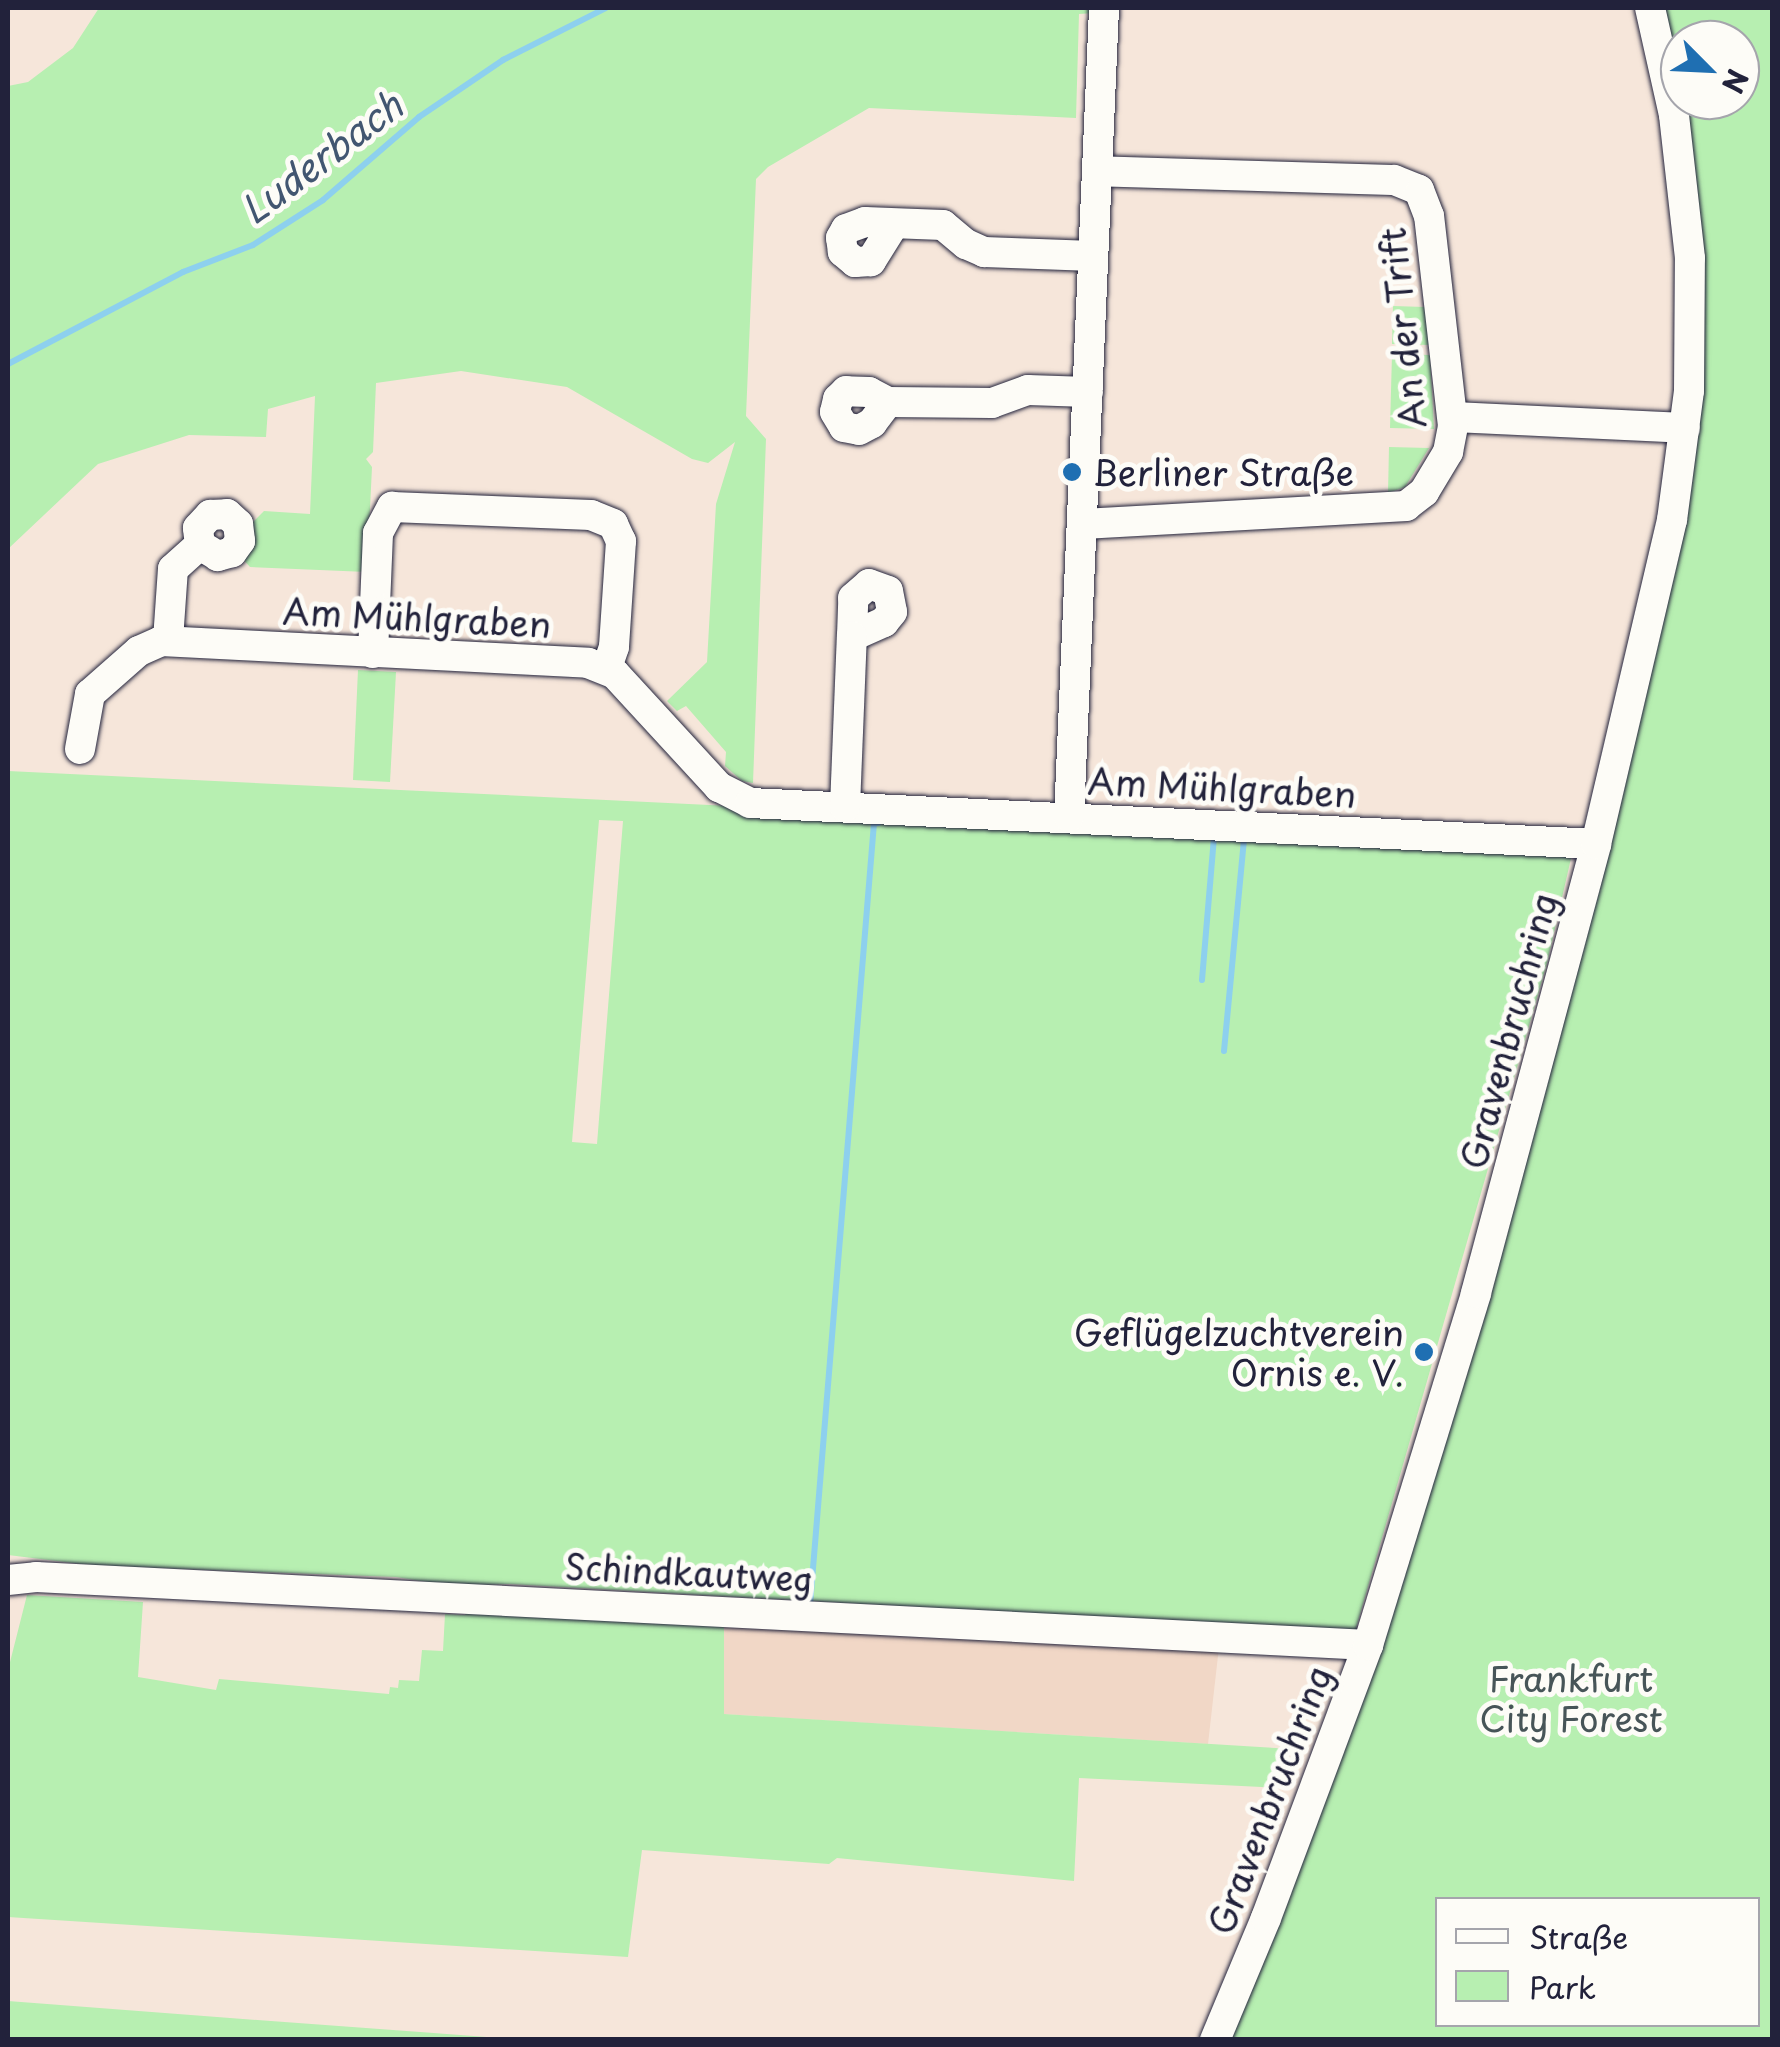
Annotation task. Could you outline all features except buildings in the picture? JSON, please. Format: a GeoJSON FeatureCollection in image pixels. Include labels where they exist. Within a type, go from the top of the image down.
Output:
{"type":"FeatureCollection","features":[{"type":"Feature","properties":{"kind":"street"},"geometry":{"type":"LineString","coordinates":[[1069,817],[1104,8]]}},
{"type":"Feature","properties":{"kind":"street","name":"Gravenbruchring"},"geometry":{"type":"LineString","coordinates":[[1215,2040],[1272,1902],[1368,1645],[1476,1293],[1596,844],[1672,520],[1692,320],[1686,200],[1674,116],[1650,8]]}},
{"type":"Feature","properties":{"kind":"street","name":"An der Trift"},"geometry":{"type":"LineString","coordinates":[[1083,524],[1406,506],[1418,501],[1448,452],[1453,417],[1429,216],[1419,190],[1394,180],[1098,171]]}},
{"type":"Feature","properties":{"kind":"street"},"geometry":{"type":"LineString","coordinates":[[894,224],[947,226],[966,244],[984,252],[1093,256]]}},
{"type":"Feature","properties":{"kind":"street"},"geometry":{"type":"LineString","coordinates":[[888,402],[992,403],[1028,390],[1088,392]]}},
{"type":"Feature","properties":{"kind":"street"},"geometry":{"type":"LineString","coordinates":[[1453,417],[1684,428]]}},
{"type":"Feature","properties":{"kind":"street"},"geometry":{"type":"LineString","coordinates":[[373,652],[378,533],[392,507],[592,515],[612,524],[621,541],[614,647],[607,667]]}},
{"type":"Feature","properties":{"kind":"street"},"geometry":{"type":"LineString","coordinates":[[80,749],[90,694],[139,651],[168,640],[171,576],[182,558],[200,545]]}},
{"type":"Feature","properties":{"kind":"street"},"geometry":{"type":"LineString","coordinates":[[845,808],[852,636]]}},
{"type":"Feature","properties":{"kind":"street","name":"Am Mühlgraben"},"geometry":{"type":"LineString","coordinates":[[168,640],[607,667],[729,796],[750,803],[1596,844]]}},
{"type":"Feature","properties":{"kind":"street","name":"Schindkautweg"},"geometry":{"type":"LineString","coordinates":[[8,1580],[36,1577],[1368,1645]]}},
{"type":"Feature","properties":{"kind":"shaded area"},"geometry":{"type":"Polygon","coordinates":[[[724,1620],[1219,1647],[1208,1744],[723,1714],[724,1620]]]}},
{"type":"Feature","properties":{"kind":"green space"},"geometry":{"type":"Polygon","coordinates":[[[99,8],[1094,8],[1094,13],[1079,14],[1076,118],[869,108],[768,167],[756,179],[746,416],[766,439],[753,783],[742,781],[725,766],[726,752],[686,706],[677,711],[667,701],[707,662],[716,504],[735,442],[708,463],[692,459],[567,387],[461,371],[376,383],[373,452],[366,459],[372,467],[367,572],[250,567],[240,556],[250,525],[264,511],[310,514],[315,396],[268,409],[266,437],[189,435],[98,464],[8,549],[8,86],[28,82],[73,48],[99,8]]]}},
{"type":"Feature","properties":{"kind":"green space","name":"Frankfurt City Forest"},"geometry":{"type":"Polygon","coordinates":[[[1664,8],[1772,8],[1772,2039],[1226,2040],[1244,1997],[1605,848],[1692,485],[1703,381],[1685,120],[1760,120],[1760,20],[1667,20],[1664,8]]]}},
{"type":"Feature","properties":{"kind":"green space"},"geometry":{"type":"Polygon","coordinates":[[[1393,306],[1425,307],[1429,345],[1392,344],[1393,306]]]}},
{"type":"Feature","properties":{"kind":"green space"},"geometry":{"type":"Polygon","coordinates":[[[1392,354],[1430,355],[1434,429],[1390,428],[1392,354]]]}},
{"type":"Feature","properties":{"kind":"green space"},"geometry":{"type":"Polygon","coordinates":[[[1389,447],[1429,448],[1405,487],[1388,493],[1389,447]]]}},
{"type":"Feature","properties":{"kind":"green space"},"geometry":{"type":"Polygon","coordinates":[[[358,670],[396,672],[390,782],[353,780],[358,670]]]}},
{"type":"Feature","properties":{"kind":"green space"},"geometry":{"type":"Polygon","coordinates":[[[8,771],[730,806],[1572,854],[1547,963],[1355,1632],[509,1584],[451,1586],[396,1577],[97,1566],[8,1555],[8,771]],[[599,820],[572,1142],[597,1144],[623,821],[599,820]]]}},
{"type":"Feature","properties":{"kind":"green space"},"geometry":{"type":"Polygon","coordinates":[[[27,1595],[143,1602],[138,1677],[216,1690],[219,1679],[389,1694],[390,1687],[398,1688],[399,1680],[419,1681],[422,1650],[443,1651],[445,1614],[465,1615],[468,1606],[724,1620],[724,1714],[1276,1748],[1285,1750],[1281,1788],[1079,1778],[1074,1881],[837,1858],[829,1864],[642,1850],[628,1957],[8,1917],[8,1670],[27,1595]]]}},
{"type":"Feature","properties":{"kind":"green space"},"geometry":{"type":"Polygon","coordinates":[[[8,2001],[217,2017],[515,2039],[8,2039],[8,2001]]]}},
{"type":"Feature","properties":{"kind":"waterway","name":"Luderbach"},"geometry":{"type":"LineString","coordinates":[[8,364],[183,272],[253,245],[323,200],[419,117],[503,60],[606,8]]}},
{"type":"Feature","properties":{"kind":"waterway"},"geometry":{"type":"LineString","coordinates":[[810,1605],[874,823],[878,823]]}},
{"type":"Feature","properties":{"kind":"waterway"},"geometry":{"type":"LineString","coordinates":[[1202,980],[1214,837]]}},
{"type":"Feature","properties":{"kind":"waterway"},"geometry":{"type":"LineString","coordinates":[[1224,1051],[1244,838]]}},
{"type":"Feature","properties":{"kind":"place","name":"Berliner Straße"},"geometry":{"type":"Point","coordinates":[1072,472]}},
{"type":"Feature","properties":{"kind":"place","name":"Geflügelzuchtverein Ornis e. V."},"geometry":{"type":"Point","coordinates":[1424,1352]}}]}
